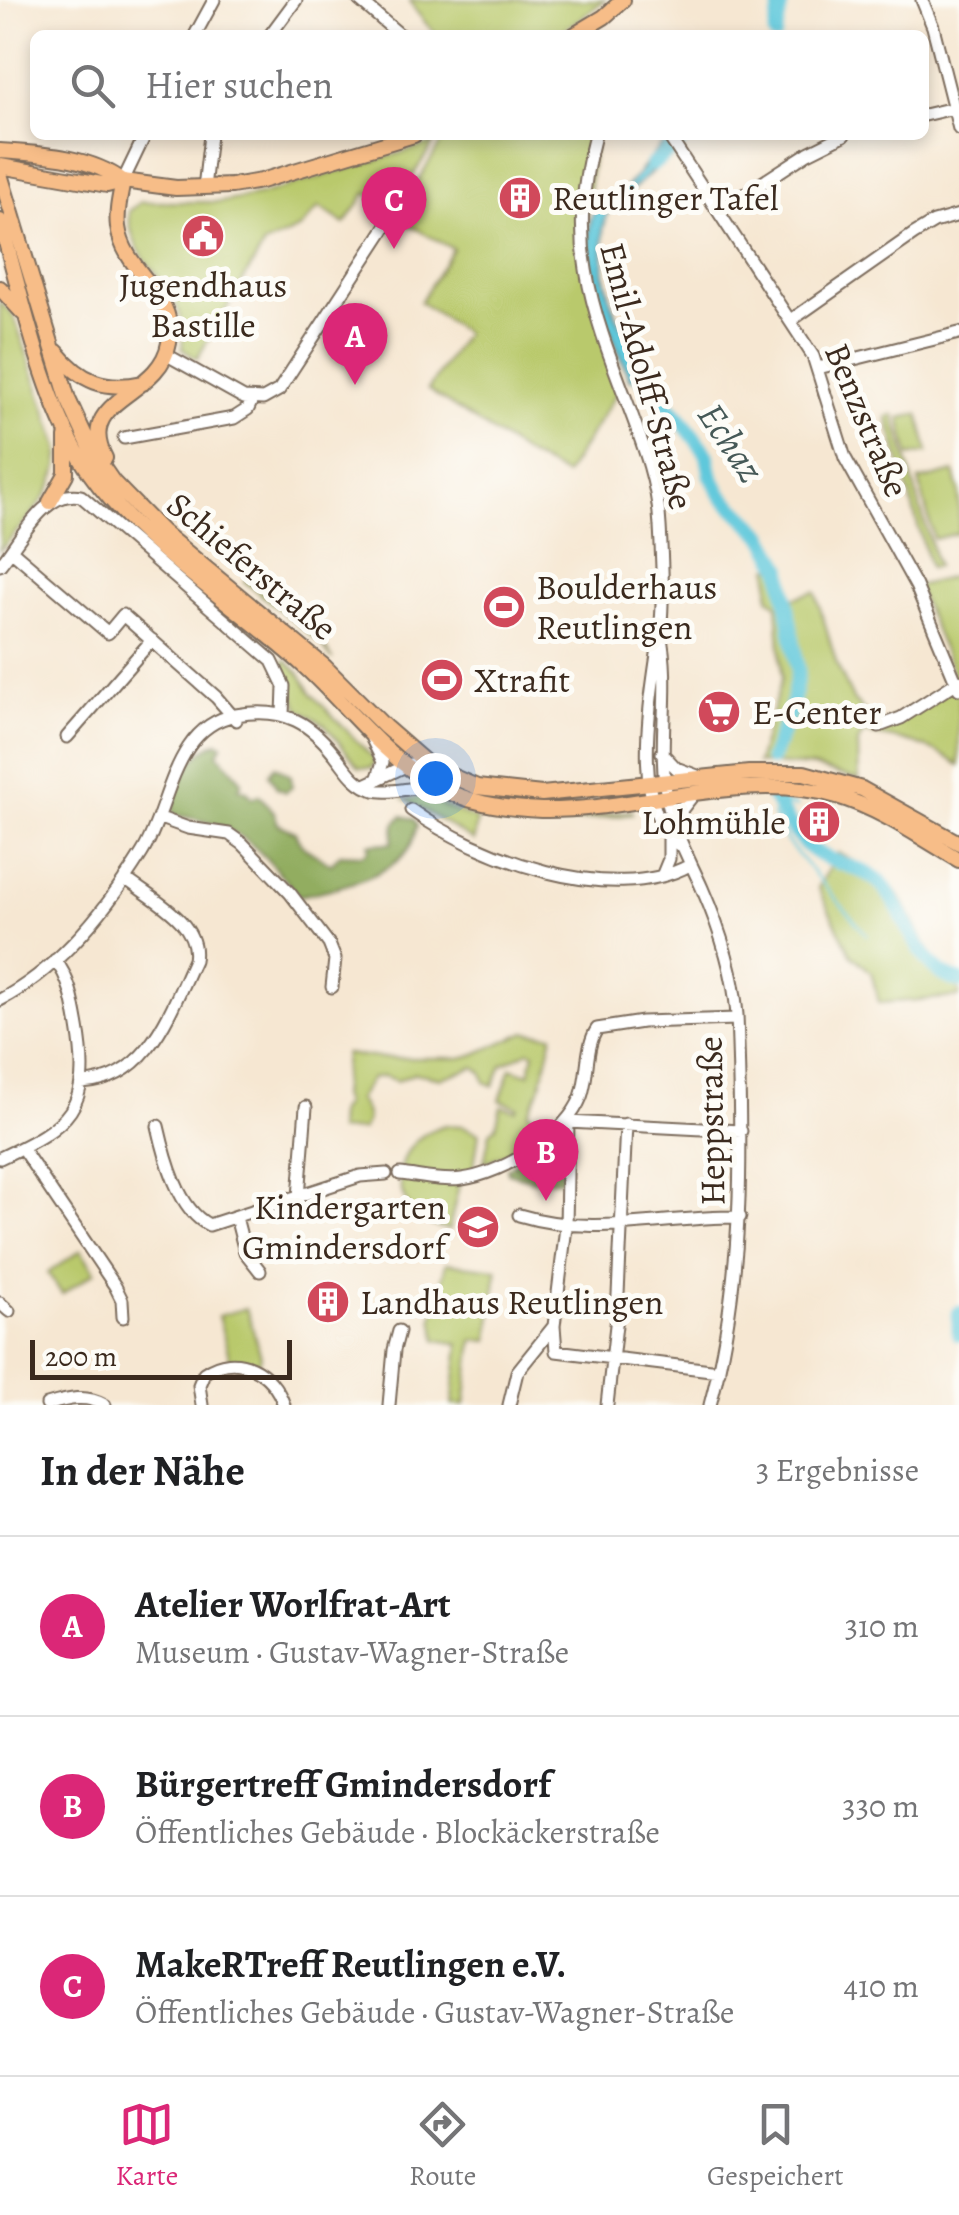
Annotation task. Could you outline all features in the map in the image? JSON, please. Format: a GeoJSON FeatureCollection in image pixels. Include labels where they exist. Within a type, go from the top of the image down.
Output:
{"type":"FeatureCollection","features":[{"type":"Feature","properties":{"kind":"main road"},"geometry":{"type":"LineString","coordinates":[[595,30],[623,0]]}},
{"type":"Feature","properties":{"kind":"main road"},"geometry":{"type":"LineString","coordinates":[[0,170],[29,169],[107,184],[123,181],[161,188],[204,188],[261,181],[397,140]]}},
{"type":"Feature","properties":{"kind":"main road"},"geometry":{"type":"LineString","coordinates":[[0,151],[106,169],[123,181]]}},
{"type":"Feature","properties":{"kind":"main road","name":"Schieferstraße"},"geometry":{"type":"LineString","coordinates":[[0,170],[68,399],[92,453],[112,482],[146,517],[285,631],[426,763],[447,776],[494,790],[553,794],[748,773],[804,774],[856,786],[959,842]]}},
{"type":"Feature","properties":{"kind":"main road"},"geometry":{"type":"LineString","coordinates":[[123,181],[118,214],[120,234],[132,262],[166,309],[170,327],[166,355],[158,370],[106,412],[96,431],[104,456],[138,500],[146,517]]}},
{"type":"Feature","properties":{"kind":"main road","name":"Schieferstraße"},"geometry":{"type":"LineString","coordinates":[[0,221],[64,426],[86,468],[116,504],[298,660],[371,735],[434,785],[457,796],[507,808],[554,810],[778,787],[824,793],[882,815],[959,860]]}},
{"type":"Feature","properties":{"kind":"main road"},"geometry":{"type":"LineString","coordinates":[[0,288],[31,325]]}},
{"type":"Feature","properties":{"kind":"main road"},"geometry":{"type":"LineString","coordinates":[[50,344],[84,380],[110,387],[143,383]]}},
{"type":"Feature","properties":{"kind":"main road"},"geometry":{"type":"LineString","coordinates":[[50,502],[66,474],[64,426]]}},
{"type":"Feature","properties":{"kind":"main road"},"geometry":{"type":"LineString","coordinates":[[616,788],[618,804]]}},
{"type":"Feature","properties":{"kind":"main road"},"geometry":{"type":"LineString","coordinates":[[890,793],[904,810]]}},
{"type":"Feature","properties":{"kind":"street"},"geometry":{"type":"LineString","coordinates":[[199,30],[214,0]]}},
{"type":"Feature","properties":{"kind":"street"},"geometry":{"type":"LineString","coordinates":[[274,30],[296,0]]}},
{"type":"Feature","properties":{"kind":"street"},"geometry":{"type":"LineString","coordinates":[[359,0],[394,30]]}},
{"type":"Feature","properties":{"kind":"street"},"geometry":{"type":"LineString","coordinates":[[922,0],[934,27],[959,129]]}},
{"type":"Feature","properties":{"kind":"street"},"geometry":{"type":"LineString","coordinates":[[929,114],[954,108]]}},
{"type":"Feature","properties":{"kind":"street"},"geometry":{"type":"LineString","coordinates":[[123,181],[143,140]]}},
{"type":"Feature","properties":{"kind":"street"},"geometry":{"type":"LineString","coordinates":[[204,188],[209,140]]}},
{"type":"Feature","properties":{"kind":"street","name":"Emil-Adolff-Straße"},"geometry":{"type":"LineString","coordinates":[[594,140],[582,199],[582,257],[598,323],[641,439],[657,495],[660,634],[648,756],[657,783]]}},
{"type":"Feature","properties":{"kind":"street","name":"Benzstraße"},"geometry":{"type":"LineString","coordinates":[[671,140],[818,368],[846,458],[916,586],[958,684]]}},
{"type":"Feature","properties":{"kind":"street"},"geometry":{"type":"LineString","coordinates":[[720,211],[834,140]]}},
{"type":"Feature","properties":{"kind":"street"},"geometry":{"type":"LineString","coordinates":[[166,355],[252,400],[279,390],[410,191]]}},
{"type":"Feature","properties":{"kind":"street"},"geometry":{"type":"LineString","coordinates":[[790,321],[914,234],[959,214]]}},
{"type":"Feature","properties":{"kind":"street"},"geometry":{"type":"LineString","coordinates":[[818,368],[959,333]]}},
{"type":"Feature","properties":{"kind":"street"},"geometry":{"type":"LineString","coordinates":[[124,438],[234,418],[248,409],[252,400]]}},
{"type":"Feature","properties":{"kind":"street"},"geometry":{"type":"LineString","coordinates":[[0,565],[50,502],[68,494],[89,501],[272,661],[284,686],[283,715]]}},
{"type":"Feature","properties":{"kind":"street"},"geometry":{"type":"LineString","coordinates":[[12,550],[108,633],[123,615],[235,718]]}},
{"type":"Feature","properties":{"kind":"street","name":"Emil-Adolff-Straße"},"geometry":{"type":"LineString","coordinates":[[657,783],[666,660],[660,634]]}},
{"type":"Feature","properties":{"kind":"street"},"geometry":{"type":"LineString","coordinates":[[67,736],[152,640]]}},
{"type":"Feature","properties":{"kind":"street"},"geometry":{"type":"LineString","coordinates":[[879,726],[901,718],[958,684]]}},
{"type":"Feature","properties":{"kind":"street"},"geometry":{"type":"LineString","coordinates":[[0,1000],[55,960],[125,878],[160,818],[180,759],[202,734],[235,718],[283,715],[318,732],[352,776],[371,783],[379,791],[434,785]]}},
{"type":"Feature","properties":{"kind":"street"},"geometry":{"type":"LineString","coordinates":[[371,735],[383,762],[371,783]]}},
{"type":"Feature","properties":{"kind":"street"},"geometry":{"type":"LineString","coordinates":[[394,788],[404,778],[402,742]]}},
{"type":"Feature","properties":{"kind":"street"},"geometry":{"type":"LineString","coordinates":[[648,756],[662,754],[680,770],[701,778]]}},
{"type":"Feature","properties":{"kind":"street"},"geometry":{"type":"LineString","coordinates":[[371,783],[405,765],[426,763]]}},
{"type":"Feature","properties":{"kind":"street","name":"Heppstraße"},"geometry":{"type":"LineString","coordinates":[[657,783],[675,839],[718,934],[734,989],[737,1019],[740,1218],[720,1371],[710,1405]]}},
{"type":"Feature","properties":{"kind":"street"},"geometry":{"type":"LineString","coordinates":[[662,876],[679,815],[693,795]]}},
{"type":"Feature","properties":{"kind":"street"},"geometry":{"type":"LineString","coordinates":[[411,810],[470,844],[538,868],[607,880],[662,876],[690,866]]}},
{"type":"Feature","properties":{"kind":"street"},"geometry":{"type":"LineString","coordinates":[[160,818],[188,828],[229,834],[243,844],[299,904],[329,944],[335,959],[332,988]]}},
{"type":"Feature","properties":{"kind":"street"},"geometry":{"type":"LineString","coordinates":[[82,1083],[112,1078],[137,1062],[166,1022],[196,951],[192,932],[125,878]]}},
{"type":"Feature","properties":{"kind":"street"},"geometry":{"type":"LineString","coordinates":[[0,1158],[64,1122],[77,1104],[82,1083],[81,1043],[70,989],[55,960]]}},
{"type":"Feature","properties":{"kind":"street"},"geometry":{"type":"LineString","coordinates":[[720,1371],[556,1351],[554,1326],[566,1226],[568,1122],[585,1087],[592,1037],[597,1028],[642,1022],[737,1019]]}},
{"type":"Feature","properties":{"kind":"street"},"geometry":{"type":"LineString","coordinates":[[299,1197],[306,1106]]}},
{"type":"Feature","properties":{"kind":"street"},"geometry":{"type":"LineString","coordinates":[[400,1174],[457,1180],[480,1175],[525,1154],[568,1122],[741,1131]]}},
{"type":"Feature","properties":{"kind":"street"},"geometry":{"type":"LineString","coordinates":[[607,1405],[618,1316],[626,1124]]}},
{"type":"Feature","properties":{"kind":"street"},"geometry":{"type":"LineString","coordinates":[[158,1126],[191,1212],[209,1225],[365,1175],[386,1174]]}},
{"type":"Feature","properties":{"kind":"street"},"geometry":{"type":"LineString","coordinates":[[22,1148],[115,1286],[122,1300],[122,1317]]}},
{"type":"Feature","properties":{"kind":"street"},"geometry":{"type":"LineString","coordinates":[[519,1214],[566,1226],[621,1227],[682,1218],[740,1218]]}},
{"type":"Feature","properties":{"kind":"street"},"geometry":{"type":"LineString","coordinates":[[236,1218],[244,1252],[260,1272]]}},
{"type":"Feature","properties":{"kind":"street"},"geometry":{"type":"LineString","coordinates":[[509,1405],[517,1372],[554,1326]]}},
{"type":"Feature","properties":{"kind":"street"},"geometry":{"type":"LineString","coordinates":[[389,1405],[394,1350],[400,1331]]}},
{"type":"Feature","properties":{"kind":"street"},"geometry":{"type":"LineString","coordinates":[[202,1405],[199,1385],[204,1373],[221,1364],[257,1369],[270,1377],[284,1405]]}},
{"type":"Feature","properties":{"kind":"street"},"geometry":{"type":"LineString","coordinates":[[47,1405],[73,1398],[94,1399],[105,1405]]}},
{"type":"Feature","properties":{"kind":"green space"},"geometry":{"type":"Polygon","coordinates":[[[410,0],[605,0],[564,30],[433,30],[410,0]]]}},
{"type":"Feature","properties":{"kind":"green space"},"geometry":{"type":"Polygon","coordinates":[[[443,140],[594,140],[582,257],[621,386],[565,475],[527,455],[428,390],[465,333],[420,302],[453,249],[395,217],[443,140]]]}},
{"type":"Feature","properties":{"kind":"green space"},"geometry":{"type":"Polygon","coordinates":[[[434,143],[391,209],[366,193],[345,224],[319,207],[301,228],[264,245],[197,359],[182,349],[176,305],[138,249],[129,211],[141,202],[221,202],[260,195],[434,143]]]}},
{"type":"Feature","properties":{"kind":"green space"},"geometry":{"type":"Polygon","coordinates":[[[0,301],[14,317],[59,447],[59,462],[49,490],[0,551],[0,301]]]}},
{"type":"Feature","properties":{"kind":"green space"},"geometry":{"type":"Polygon","coordinates":[[[919,414],[928,452],[909,456],[900,418],[919,414]]]}},
{"type":"Feature","properties":{"kind":"green space"},"geometry":{"type":"Polygon","coordinates":[[[894,415],[937,566],[930,568],[887,417],[894,415]]]}},
{"type":"Feature","properties":{"kind":"green space"},"geometry":{"type":"Polygon","coordinates":[[[954,472],[959,491],[959,533],[934,539],[919,481],[954,472]]]}},
{"type":"Feature","properties":{"kind":"green space"},"geometry":{"type":"Polygon","coordinates":[[[782,567],[791,599],[815,591],[837,665],[854,701],[879,726],[957,682],[916,586],[959,575],[959,765],[924,747],[863,733],[858,743],[859,780],[813,767],[757,763],[782,678],[777,604],[769,598],[769,568],[782,567]]]}},
{"type":"Feature","properties":{"kind":"green space"},"geometry":{"type":"Polygon","coordinates":[[[246,578],[317,634],[333,660],[321,644],[244,581],[246,578]]]}},
{"type":"Feature","properties":{"kind":"green space"},"geometry":{"type":"Polygon","coordinates":[[[286,660],[312,694],[375,760],[372,768],[359,767],[325,725],[299,708],[281,665],[286,660]]]}},
{"type":"Feature","properties":{"kind":"green space"},"geometry":{"type":"Polygon","coordinates":[[[217,742],[222,745],[218,754],[242,781],[239,789],[252,798],[259,795],[274,812],[278,824],[295,832],[305,847],[331,864],[340,854],[363,855],[369,844],[392,843],[395,824],[402,816],[414,819],[417,825],[410,846],[389,867],[374,874],[299,896],[246,840],[217,825],[175,815],[172,809],[187,770],[199,754],[217,742]]]}},
{"type":"Feature","properties":{"kind":"green space"},"geometry":{"type":"Polygon","coordinates":[[[275,766],[291,776],[292,787],[286,792],[277,788],[269,774],[275,766]]]}},
{"type":"Feature","properties":{"kind":"green space"},"geometry":{"type":"Polygon","coordinates":[[[424,792],[495,816],[534,819],[632,811],[633,814],[526,823],[474,813],[424,792]]]}},
{"type":"Feature","properties":{"kind":"green space"},"geometry":{"type":"Polygon","coordinates":[[[421,797],[477,820],[474,841],[405,799],[421,797]]]}},
{"type":"Feature","properties":{"kind":"green space"},"geometry":{"type":"Polygon","coordinates":[[[838,853],[877,874],[896,892],[931,954],[949,973],[959,976],[959,997],[879,1003],[871,972],[851,954],[818,888],[838,853]]]}},
{"type":"Feature","properties":{"kind":"green space"},"geometry":{"type":"Polygon","coordinates":[[[526,1032],[553,1035],[540,1089],[528,1112],[546,1124],[518,1148],[484,1162],[501,1106],[516,1110],[518,1107],[500,1100],[511,1068],[529,1074],[534,1053],[529,1051],[502,1065],[493,1086],[485,1082],[475,1067],[441,1078],[415,1073],[397,1081],[384,1076],[372,1078],[358,1099],[365,1110],[365,1126],[362,1130],[337,1131],[338,1113],[344,1104],[341,1096],[345,1054],[460,1058],[526,1032]]]}},
{"type":"Feature","properties":{"kind":"green space"},"geometry":{"type":"Polygon","coordinates":[[[445,1125],[463,1126],[479,1133],[473,1172],[460,1180],[449,1230],[428,1223],[413,1211],[400,1179],[411,1147],[425,1134],[445,1125]]]}},
{"type":"Feature","properties":{"kind":"green space"},"geometry":{"type":"Polygon","coordinates":[[[557,1132],[564,1132],[563,1144],[558,1145],[561,1180],[534,1180],[508,1173],[507,1168],[553,1141],[557,1132]]]}},
{"type":"Feature","properties":{"kind":"green space"},"geometry":{"type":"Polygon","coordinates":[[[81,1250],[95,1272],[62,1294],[48,1273],[81,1250]]]}},
{"type":"Feature","properties":{"kind":"green space"},"geometry":{"type":"Polygon","coordinates":[[[446,1263],[497,1269],[489,1341],[473,1340],[465,1405],[452,1405],[459,1344],[437,1340],[433,1318],[446,1263]]]}},
{"type":"Feature","properties":{"kind":"green space"},"geometry":{"type":"Polygon","coordinates":[[[246,1308],[261,1356],[258,1368],[231,1363],[218,1316],[246,1308]]]}},
{"type":"Feature","properties":{"kind":"water"},"geometry":{"type":"Polygon","coordinates":[[[663,144],[670,155],[608,212],[603,229],[604,273],[612,306],[641,374],[630,380],[598,294],[589,246],[590,225],[596,208],[622,191],[663,144]]]}},
{"type":"Feature","properties":{"kind":"waterway","name":"Echaz"},"geometry":{"type":"LineString","coordinates":[[776,30],[782,0]]}},
{"type":"Feature","properties":{"kind":"waterway","name":"Echaz"},"geometry":{"type":"LineString","coordinates":[[653,164],[683,140]]}},
{"type":"Feature","properties":{"kind":"waterway","name":"Echaz"},"geometry":{"type":"LineString","coordinates":[[634,360],[639,374],[707,454],[711,475],[721,495],[764,536],[781,567],[798,671],[792,706],[771,759]]}},
{"type":"Feature","properties":{"kind":"waterway","name":"Echaz"},"geometry":{"type":"LineString","coordinates":[[773,796],[809,847],[876,879],[924,955],[945,976],[959,981]]}},
{"type":"Feature","properties":{"kind":"waterway"},"geometry":{"type":"LineString","coordinates":[[784,803],[797,807]]}},
{"type":"Feature","properties":{"kind":"waterway"},"geometry":{"type":"LineString","coordinates":[[773,815],[788,843],[867,935]]}},
{"type":"Feature","properties":{"kind":"waterway","name":"Echaz"},"geometry":{"type":"LineString","coordinates":[[959,1313],[959,1334]]}},
{"type":"Feature","properties":{"kind":"place","name":"Reutlinger Tafel"},"geometry":{"type":"Point","coordinates":[520,198]}},
{"type":"Feature","properties":{"kind":"place","name":"Jugendhaus Bastille"},"geometry":{"type":"Point","coordinates":[203,236]}},
{"type":"Feature","properties":{"kind":"place","name":"MakeRTreff Reutlingen e.V."},"geometry":{"type":"Point","coordinates":[394,249]}},
{"type":"Feature","properties":{"kind":"place","name":"Atelier Worlfrat-Art"},"geometry":{"type":"Point","coordinates":[355,385]}},
{"type":"Feature","properties":{"kind":"place","name":"Boulderhaus Reutlingen"},"geometry":{"type":"Point","coordinates":[504,607]}},
{"type":"Feature","properties":{"kind":"place","name":"Xtrafit"},"geometry":{"type":"Point","coordinates":[442,680]}},
{"type":"Feature","properties":{"kind":"place","name":"E-Center"},"geometry":{"type":"Point","coordinates":[719,712]}},
{"type":"Feature","properties":{"kind":"place","name":"Lohmühle"},"geometry":{"type":"Point","coordinates":[819,822]}},
{"type":"Feature","properties":{"kind":"place","name":"Bürgertreff Gmindersdorf"},"geometry":{"type":"Point","coordinates":[546,1201]}},
{"type":"Feature","properties":{"kind":"place","name":"Kindergarten Gmindersdorf"},"geometry":{"type":"Point","coordinates":[478,1227]}},
{"type":"Feature","properties":{"kind":"place","name":"Landhaus Reutlingen"},"geometry":{"type":"Point","coordinates":[328,1302]}}]}
